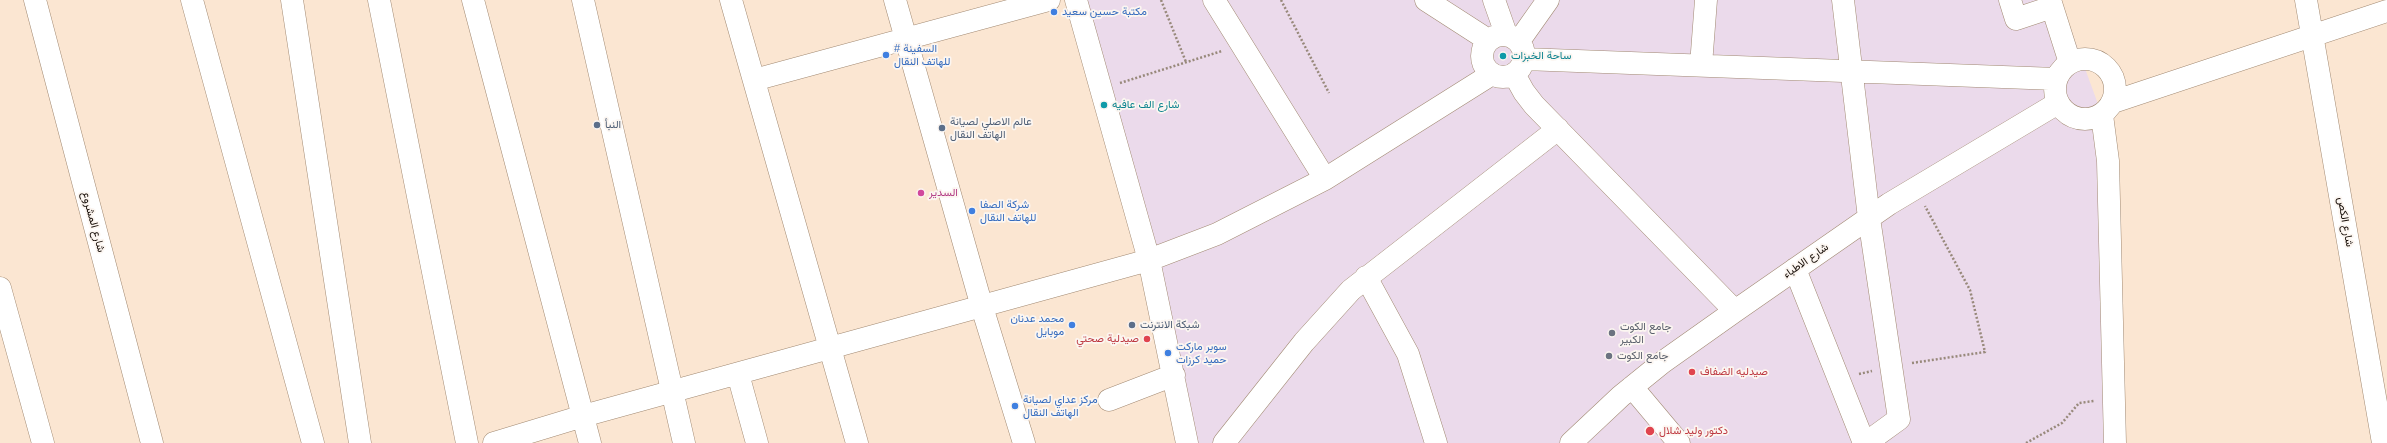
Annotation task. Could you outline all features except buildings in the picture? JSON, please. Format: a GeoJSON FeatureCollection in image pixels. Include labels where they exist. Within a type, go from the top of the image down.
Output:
{"type":"FeatureCollection","features":[{"type":"Feature","properties":{"kind":"street","name":"شارع المشروع"},"geometry":{"type":"LineString","coordinates":[[35,0],[152,443]]}},
{"type":"Feature","properties":{"kind":"street"},"geometry":{"type":"LineString","coordinates":[[192,0],[313,443]]}},
{"type":"Feature","properties":{"kind":"street"},"geometry":{"type":"LineString","coordinates":[[292,0],[360,443]]}},
{"type":"Feature","properties":{"kind":"street"},"geometry":{"type":"LineString","coordinates":[[378,0],[467,443]]}},
{"type":"Feature","properties":{"kind":"street"},"geometry":{"type":"LineString","coordinates":[[473,0],[590,443]]}},
{"type":"Feature","properties":{"kind":"street"},"geometry":{"type":"LineString","coordinates":[[583,0],[684,443]]}},
{"type":"Feature","properties":{"kind":"street"},"geometry":{"type":"LineString","coordinates":[[731,0],[858,443]]}},
{"type":"Feature","properties":{"kind":"street"},"geometry":{"type":"LineString","coordinates":[[895,0],[982,307],[1024,443]]}},
{"type":"Feature","properties":{"kind":"street"},"geometry":{"type":"LineString","coordinates":[[754,80],[1049,0]]}},
{"type":"Feature","properties":{"kind":"street"},"geometry":{"type":"LineString","coordinates":[[1076,0],[1102,88],[1149,260],[1174,375],[1182,440]]}},
{"type":"Feature","properties":{"kind":"street"},"geometry":{"type":"LineString","coordinates":[[1214,0],[1325,178]]}},
{"type":"Feature","properties":{"kind":"street"},"geometry":{"type":"LineString","coordinates":[[1426,0],[1510,50]]}},
{"type":"Feature","properties":{"kind":"street"},"geometry":{"type":"LineString","coordinates":[[1494,0],[1524,92],[1558,129],[1736,311]]}},
{"type":"Feature","properties":{"kind":"street"},"geometry":{"type":"LineString","coordinates":[[1548,0],[1510,50],[1507,77],[1492,74],[1483,64],[1481,56],[1482,49],[1510,50],[1701,65],[1852,70],[2063,71],[2088,59],[2106,66],[2115,83],[2107,108],[2115,443]]}},
{"type":"Feature","properties":{"kind":"street"},"geometry":{"type":"LineString","coordinates":[[1701,65],[1706,0]]}},
{"type":"Feature","properties":{"kind":"street"},"geometry":{"type":"LineString","coordinates":[[1795,269],[1865,443],[1899,419],[1869,218],[1852,70],[1842,0]]}},
{"type":"Feature","properties":{"kind":"street"},"geometry":{"type":"LineString","coordinates":[[2010,0],[2016,19],[2051,4],[2063,71],[2054,87],[2058,104],[2063,110],[2077,119],[2086,120],[2107,108],[2387,11]]}},
{"type":"Feature","properties":{"kind":"street","name":"شارع الكص"},"geometry":{"type":"LineString","coordinates":[[2306,0],[2383,443]]}},
{"type":"Feature","properties":{"kind":"street"},"geometry":{"type":"LineString","coordinates":[[494,443],[583,416],[831,349],[1149,260],[1217,234],[1325,178],[1492,74]]}},
{"type":"Feature","properties":{"kind":"street","name":"شارع الاطباء"},"geometry":{"type":"LineString","coordinates":[[1571,443],[1632,387],[1795,269],[1915,188],[2058,104]]}},
{"type":"Feature","properties":{"kind":"street"},"geometry":{"type":"LineString","coordinates":[[1224,443],[1304,342],[1351,290],[1558,129]]}},
{"type":"Feature","properties":{"kind":"street"},"geometry":{"type":"LineString","coordinates":[[1366,277],[1408,354],[1436,443]]}},
{"type":"Feature","properties":{"kind":"street"},"geometry":{"type":"LineString","coordinates":[[0,288],[43,443]]}},
{"type":"Feature","properties":{"kind":"street"},"geometry":{"type":"LineString","coordinates":[[738,374],[757,443]]}},
{"type":"Feature","properties":{"kind":"street"},"geometry":{"type":"LineString","coordinates":[[1109,400],[1174,375]]}},
{"type":"Feature","properties":{"kind":"street"},"geometry":{"type":"LineString","coordinates":[[1632,387],[1679,443]]}},
{"type":"Feature","properties":{"kind":"path"},"geometry":{"type":"LineString","coordinates":[[1161,0],[1186,62]]}},
{"type":"Feature","properties":{"kind":"path"},"geometry":{"type":"LineString","coordinates":[[1281,0],[1329,92]]}},
{"type":"Feature","properties":{"kind":"path"},"geometry":{"type":"LineString","coordinates":[[1102,88],[1241,44]]}},
{"type":"Feature","properties":{"kind":"path"},"geometry":{"type":"LineString","coordinates":[[1839,379],[1891,366],[1985,352],[1970,290],[1915,188]]}},
{"type":"Feature","properties":{"kind":"path"},"geometry":{"type":"LineString","coordinates":[[2026,443],[2062,423],[2078,403],[2114,399]]}},
{"type":"Feature","properties":{"kind":"shaded area"},"geometry":{"type":"Polygon","coordinates":[[[1073,0],[2060,0],[2102,115],[2114,443],[1185,443],[1073,0]]]}},
{"type":"Feature","properties":{"kind":"place","name":"مكتبة حسين سعيد"},"geometry":{"type":"Point","coordinates":[1054,12]}},
{"type":"Feature","properties":{"kind":"place","name":"# السفينة للهاتف النقال"},"geometry":{"type":"Point","coordinates":[886,55]}},
{"type":"Feature","properties":{"kind":"place","name":"ساحة الخبزات"},"geometry":{"type":"Point","coordinates":[1503,56]}},
{"type":"Feature","properties":{"kind":"place","name":"شارع الف عافيه"},"geometry":{"type":"Point","coordinates":[1104,105]}},
{"type":"Feature","properties":{"kind":"place","name":"النبأ"},"geometry":{"type":"Point","coordinates":[597,125]}},
{"type":"Feature","properties":{"kind":"place","name":"عالم الاصلي لصيانة الهاتف النقال"},"geometry":{"type":"Point","coordinates":[942,128]}},
{"type":"Feature","properties":{"kind":"place","name":"السدير"},"geometry":{"type":"Point","coordinates":[921,193]}},
{"type":"Feature","properties":{"kind":"place","name":"شركة الصفا للهاتف النقال"},"geometry":{"type":"Point","coordinates":[972,211]}},
{"type":"Feature","properties":{"kind":"place","name":"محمد عدنان موبايل"},"geometry":{"type":"Point","coordinates":[1072,325]}},
{"type":"Feature","properties":{"kind":"place","name":"شبكة الانترنت"},"geometry":{"type":"Point","coordinates":[1132,325]}},
{"type":"Feature","properties":{"kind":"place","name":"جامع الكوت الكبير"},"geometry":{"type":"Point","coordinates":[1612,333]}},
{"type":"Feature","properties":{"kind":"place","name":"صيدلية صحتي"},"geometry":{"type":"Point","coordinates":[1147,339]}},
{"type":"Feature","properties":{"kind":"place","name":"سوبر ماركت حميد كرزات"},"geometry":{"type":"Point","coordinates":[1168,353]}},
{"type":"Feature","properties":{"kind":"place","name":"جامع الكوت"},"geometry":{"type":"Point","coordinates":[1609,356]}},
{"type":"Feature","properties":{"kind":"place","name":"صيدليه الضفاف"},"geometry":{"type":"Point","coordinates":[1692,372]}},
{"type":"Feature","properties":{"kind":"place","name":"مركز عداي لصيانة الهاتف النقال"},"geometry":{"type":"Point","coordinates":[1015,406]}},
{"type":"Feature","properties":{"kind":"place","name":"دكتور وليد شلال"},"geometry":{"type":"Point","coordinates":[1650,431]}}]}
